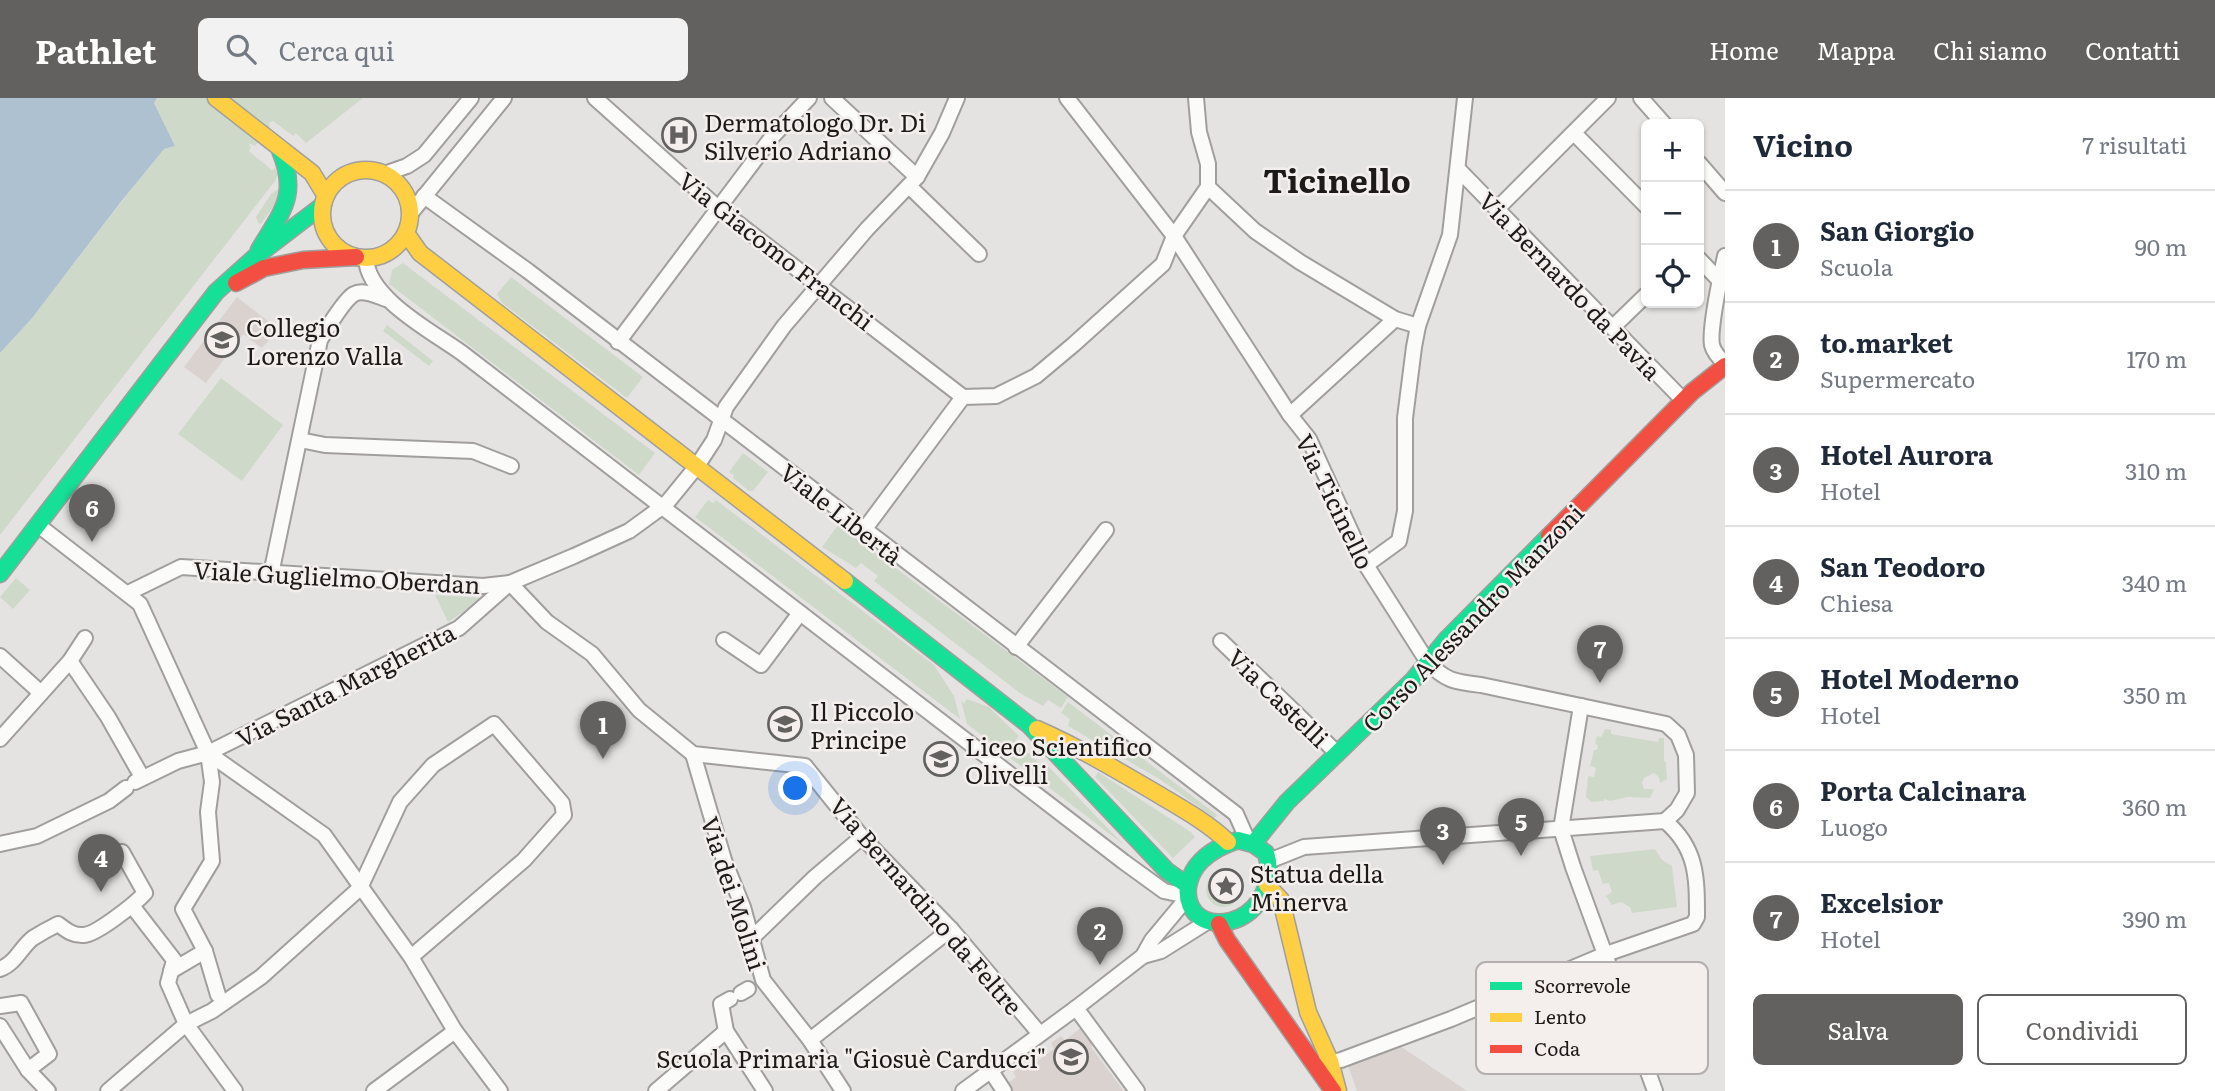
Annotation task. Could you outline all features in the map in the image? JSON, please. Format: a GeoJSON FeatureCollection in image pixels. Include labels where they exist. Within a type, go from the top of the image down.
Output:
{"type":"FeatureCollection","features":[{"type":"Feature","properties":{"kind":"main road"},"geometry":{"type":"LineString","coordinates":[[216,98],[312,173],[338,180]]}},
{"type":"Feature","properties":{"kind":"main road"},"geometry":{"type":"LineString","coordinates":[[255,257],[281,213],[290,189],[290,173],[277,146]]}},
{"type":"Feature","properties":{"kind":"main road"},"geometry":{"type":"LineString","coordinates":[[0,573],[216,292],[324,200],[338,180],[346,175],[365,170],[384,174],[400,186],[409,204],[406,233],[394,248],[385,254],[361,258],[303,260],[264,268],[216,292]]}},
{"type":"Feature","properties":{"kind":"main road"},"geometry":{"type":"LineString","coordinates":[[312,173],[324,200],[323,225],[326,234],[339,249],[361,258]]}},
{"type":"Feature","properties":{"kind":"main road"},"geometry":{"type":"LineString","coordinates":[[406,233],[420,253],[1029,725],[1187,893],[1193,912],[1213,923],[1323,1064]]}},
{"type":"Feature","properties":{"kind":"main road"},"geometry":{"type":"LineString","coordinates":[[394,248],[420,253]]}},
{"type":"Feature","properties":{"kind":"main road","name":"Corso Alessandro Manzoni"},"geometry":{"type":"LineString","coordinates":[[1250,843],[1287,802],[1413,680],[1427,661],[1723,359]]}},
{"type":"Feature","properties":{"kind":"main road"},"geometry":{"type":"LineString","coordinates":[[1029,725],[1065,741],[1140,783],[1212,827],[1228,842]]}},
{"type":"Feature","properties":{"kind":"main road"},"geometry":{"type":"LineString","coordinates":[[1187,893],[1199,862],[1212,850],[1228,842],[1250,843],[1266,853],[1270,872],[1263,895],[1250,912],[1230,923],[1213,923]]}},
{"type":"Feature","properties":{"kind":"main road"},"geometry":{"type":"LineString","coordinates":[[1267,885],[1280,901],[1323,1064],[1336,1091]]}},
{"type":"Feature","properties":{"kind":"street"},"geometry":{"type":"LineString","coordinates":[[384,174],[407,166],[425,155],[471,98]]}},
{"type":"Feature","properties":{"kind":"street"},"geometry":{"type":"LineString","coordinates":[[410,214],[504,98]]}},
{"type":"Feature","properties":{"kind":"street","name":"Via Giacomo Franchi"},"geometry":{"type":"LineString","coordinates":[[594,98],[718,208],[963,397]]}},
{"type":"Feature","properties":{"kind":"street"},"geometry":{"type":"LineString","coordinates":[[618,342],[772,136],[809,98]]}},
{"type":"Feature","properties":{"kind":"street"},"geometry":{"type":"LineString","coordinates":[[832,98],[979,254]]}},
{"type":"Feature","properties":{"kind":"street"},"geometry":{"type":"LineString","coordinates":[[693,754],[639,710],[592,654],[547,622],[510,583],[629,531],[663,508],[697,466],[714,440],[726,407],[784,326],[867,229],[913,181],[942,134],[957,98]]}},
{"type":"Feature","properties":{"kind":"street","name":"Via Ticinello"},"geometry":{"type":"LineString","coordinates":[[1066,98],[1174,236],[1290,415],[1309,439],[1327,484],[1366,565],[1427,661],[1439,675],[1454,682],[1480,685],[1666,724],[1678,735],[1686,755],[1687,793],[1677,810],[1665,821]]}},
{"type":"Feature","properties":{"kind":"street"},"geometry":{"type":"LineString","coordinates":[[863,530],[963,397],[996,397],[1036,376],[1163,264],[1174,236],[1208,187],[1208,164],[1199,132],[1196,98]]}},
{"type":"Feature","properties":{"kind":"street"},"geometry":{"type":"LineString","coordinates":[[1497,209],[1608,98]]}},
{"type":"Feature","properties":{"kind":"street"},"geometry":{"type":"LineString","coordinates":[[1641,98],[1660,119]]}},
{"type":"Feature","properties":{"kind":"street"},"geometry":{"type":"LineString","coordinates":[[1366,565],[1399,541],[1405,512],[1405,418],[1418,326],[1450,235],[1464,106]]}},
{"type":"Feature","properties":{"kind":"street"},"geometry":{"type":"LineString","coordinates":[[1574,132],[1641,201]]}},
{"type":"Feature","properties":{"kind":"street","name":"Via Bernardo da Pavia"},"geometry":{"type":"LineString","coordinates":[[1458,169],[1612,327],[1688,396]]}},
{"type":"Feature","properties":{"kind":"street"},"geometry":{"type":"LineString","coordinates":[[1704,169],[1725,192]]}},
{"type":"Feature","properties":{"kind":"street"},"geometry":{"type":"LineString","coordinates":[[1208,187],[1255,231],[1300,262],[1395,319],[1418,326]]}},
{"type":"Feature","properties":{"kind":"street","name":"Viale Libertà"},"geometry":{"type":"LineString","coordinates":[[424,195],[518,264],[1236,814],[1250,843]]}},
{"type":"Feature","properties":{"kind":"street"},"geometry":{"type":"LineString","coordinates":[[1723,359],[1712,343],[1719,280],[1725,256]]}},
{"type":"Feature","properties":{"kind":"street"},"geometry":{"type":"LineString","coordinates":[[361,258],[386,299]]}},
{"type":"Feature","properties":{"kind":"street"},"geometry":{"type":"LineString","coordinates":[[1704,264],[1719,280]]}},
{"type":"Feature","properties":{"kind":"street"},"geometry":{"type":"LineString","coordinates":[[271,574],[320,340],[354,294],[363,292],[386,299],[463,353],[1157,887],[1187,893],[1143,956]]}},
{"type":"Feature","properties":{"kind":"street"},"geometry":{"type":"LineString","coordinates":[[1612,327],[1641,300]]}},
{"type":"Feature","properties":{"kind":"street"},"geometry":{"type":"LineString","coordinates":[[1290,415],[1395,319]]}},
{"type":"Feature","properties":{"kind":"street"},"geometry":{"type":"LineString","coordinates":[[299,440],[325,445],[473,451],[511,466]]}},
{"type":"Feature","properties":{"kind":"street"},"geometry":{"type":"LineString","coordinates":[[38,525],[140,604],[208,753],[212,782],[208,812],[212,861],[183,909],[205,951],[218,995]]}},
{"type":"Feature","properties":{"kind":"street"},"geometry":{"type":"LineString","coordinates":[[1016,647],[1106,530]]}},
{"type":"Feature","properties":{"kind":"street","name":"Viale Guglielmo Oberdan"},"geometry":{"type":"LineString","coordinates":[[128,593],[181,567],[483,586],[510,583]]}},
{"type":"Feature","properties":{"kind":"street","name":"Via Santa Margherita"},"geometry":{"type":"LineString","coordinates":[[0,844],[37,836],[108,801],[134,782],[178,761],[208,753],[459,628],[510,583]]}},
{"type":"Feature","properties":{"kind":"street"},"geometry":{"type":"LineString","coordinates":[[724,640],[761,665],[800,613]]}},
{"type":"Feature","properties":{"kind":"street"},"geometry":{"type":"LineString","coordinates":[[0,739],[70,661],[85,638]]}},
{"type":"Feature","properties":{"kind":"street","name":"Via Castelli"},"geometry":{"type":"LineString","coordinates":[[1221,641],[1337,753]]}},
{"type":"Feature","properties":{"kind":"street"},"geometry":{"type":"LineString","coordinates":[[0,656],[41,693]]}},
{"type":"Feature","properties":{"kind":"street"},"geometry":{"type":"LineString","coordinates":[[70,661],[108,717],[134,782]]}},
{"type":"Feature","properties":{"kind":"street"},"geometry":{"type":"LineString","coordinates":[[1581,706],[1561,829],[1609,962]]}},
{"type":"Feature","properties":{"kind":"street"},"geometry":{"type":"LineString","coordinates":[[108,1091],[186,1024],[212,1011],[261,977],[360,888],[400,802],[433,765],[494,724],[562,803],[564,815],[524,860],[411,957]]}},
{"type":"Feature","properties":{"kind":"street"},"geometry":{"type":"LineString","coordinates":[[208,753],[324,835],[411,957],[455,1031],[500,1091]]}},
{"type":"Feature","properties":{"kind":"street","name":"Via Bernardino da Feltre"},"geometry":{"type":"LineString","coordinates":[[693,754],[805,766],[862,837],[951,929],[1040,1034]]}},
{"type":"Feature","properties":{"kind":"street","name":"Via dei Molini"},"geometry":{"type":"LineString","coordinates":[[693,754],[716,834],[743,907],[763,980],[810,1041],[843,1091]]}},
{"type":"Feature","properties":{"kind":"street"},"geometry":{"type":"LineString","coordinates":[[1269,861],[1304,847],[1665,821],[1684,839],[1692,859],[1698,917],[1693,924],[1587,962]]}},
{"type":"Feature","properties":{"kind":"street"},"geometry":{"type":"LineString","coordinates":[[752,938],[815,877],[862,837]]}},
{"type":"Feature","properties":{"kind":"street"},"geometry":{"type":"LineString","coordinates":[[0,968],[7,966],[31,939],[58,924],[71,933],[86,935],[133,907],[145,893],[122,852]]}},
{"type":"Feature","properties":{"kind":"street"},"geometry":{"type":"LineString","coordinates":[[133,907],[174,960],[168,983],[186,1024],[235,1091]]}},
{"type":"Feature","properties":{"kind":"street"},"geometry":{"type":"LineString","coordinates":[[963,1091],[1143,956],[1161,951],[1213,923]]}},
{"type":"Feature","properties":{"kind":"street"},"geometry":{"type":"LineString","coordinates":[[810,1041],[951,929]]}},
{"type":"Feature","properties":{"kind":"street"},"geometry":{"type":"LineString","coordinates":[[171,971],[205,951]]}},
{"type":"Feature","properties":{"kind":"street"},"geometry":{"type":"LineString","coordinates":[[740,994],[722,1004],[726,1031],[765,1091]]}},
{"type":"Feature","properties":{"kind":"street"},"geometry":{"type":"LineString","coordinates":[[0,1006],[21,1003],[49,1054],[28,1070]]}},
{"type":"Feature","properties":{"kind":"street"},"geometry":{"type":"LineString","coordinates":[[1076,1008],[1137,1091]]}},
{"type":"Feature","properties":{"kind":"street"},"geometry":{"type":"LineString","coordinates":[[1323,1064],[1341,1060],[1476,1009]]}},
{"type":"Feature","properties":{"kind":"street"},"geometry":{"type":"LineString","coordinates":[[0,1026],[28,1070],[48,1091]]}},
{"type":"Feature","properties":{"kind":"street"},"geometry":{"type":"LineString","coordinates":[[374,1091],[455,1031]]}},
{"type":"Feature","properties":{"kind":"street"},"geometry":{"type":"LineString","coordinates":[[656,1091],[726,1031]]}},
{"type":"Feature","properties":{"kind":"street"},"geometry":{"type":"LineString","coordinates":[[991,1071],[1004,1091]]}},
{"type":"Feature","properties":{"kind":"street"},"geometry":{"type":"LineString","coordinates":[[1650,1074],[1656,1091]]}},
{"type":"Feature","properties":{"kind":"shaded area","name":"Collegio Lorenzo Valla"},"geometry":{"type":"Polygon","coordinates":[[[237,297],[278,329],[262,348],[243,334],[206,383],[184,367],[237,297]]]}},
{"type":"Feature","properties":{"kind":"shaded area","name":"Scuola Primaria \"Giosuè Carducci\""},"geometry":{"type":"Polygon","coordinates":[[[1081,1028],[1093,1045],[1091,1047],[1123,1090],[1127,1091],[1008,1091],[1004,1086],[1016,1077],[1013,1072],[1022,1065],[1026,1069],[1054,1049],[1051,1043],[1061,1036],[1065,1040],[1081,1028]]]}},
{"type":"Feature","properties":{"kind":"shaded area"},"geometry":{"type":"Polygon","coordinates":[[[1397,1044],[1467,1091],[1357,1091],[1347,1063],[1397,1044]]]}},
{"type":"Feature","properties":{"kind":"green space"},"geometry":{"type":"Polygon","coordinates":[[[157,98],[363,98],[306,143],[296,133],[293,136],[273,121],[255,146],[248,143],[251,147],[249,151],[272,170],[275,168],[278,174],[275,181],[0,535],[0,353],[43,303],[164,149],[175,146],[154,103],[157,98]]]}},
{"type":"Feature","properties":{"kind":"green space"},"geometry":{"type":"Polygon","coordinates":[[[282,189],[278,200],[261,224],[258,223],[256,217],[271,194],[282,189]]]}},
{"type":"Feature","properties":{"kind":"green space"},"geometry":{"type":"Polygon","coordinates":[[[403,263],[655,453],[639,475],[389,284],[392,270],[403,263]]]}},
{"type":"Feature","properties":{"kind":"green space"},"geometry":{"type":"Polygon","coordinates":[[[511,277],[643,377],[627,398],[502,303],[497,294],[511,277]]]}},
{"type":"Feature","properties":{"kind":"green space"},"geometry":{"type":"Polygon","coordinates":[[[387,325],[433,361],[429,366],[383,331],[387,325]]]}},
{"type":"Feature","properties":{"kind":"green space"},"geometry":{"type":"Polygon","coordinates":[[[221,378],[283,425],[242,481],[178,434],[221,378]]]}},
{"type":"Feature","properties":{"kind":"green space"},"geometry":{"type":"Polygon","coordinates":[[[743,453],[768,472],[753,491],[749,491],[729,472],[743,453]]]}},
{"type":"Feature","properties":{"kind":"green space"},"geometry":{"type":"Polygon","coordinates":[[[708,500],[713,503],[716,500],[934,665],[954,696],[960,719],[695,517],[708,500]]]}},
{"type":"Feature","properties":{"kind":"green space"},"geometry":{"type":"Polygon","coordinates":[[[838,525],[1068,697],[1061,708],[1048,700],[1043,706],[1020,693],[874,581],[878,576],[861,563],[856,568],[822,547],[838,525]]]}},
{"type":"Feature","properties":{"kind":"green space"},"geometry":{"type":"Polygon","coordinates":[[[16,578],[30,590],[13,609],[0,597],[16,578]]]}},
{"type":"Feature","properties":{"kind":"green space"},"geometry":{"type":"Polygon","coordinates":[[[435,595],[484,598],[448,622],[435,595]]]}},
{"type":"Feature","properties":{"kind":"green space"},"geometry":{"type":"Polygon","coordinates":[[[967,699],[989,707],[1019,736],[1006,754],[967,724],[961,701],[964,703],[967,699]]]}},
{"type":"Feature","properties":{"kind":"green space"},"geometry":{"type":"Polygon","coordinates":[[[1068,702],[1217,816],[1214,818],[1161,780],[1068,726],[1070,719],[1061,713],[1068,702]]]}},
{"type":"Feature","properties":{"kind":"green space"},"geometry":{"type":"Polygon","coordinates":[[[1605,729],[1611,730],[1611,734],[1658,742],[1659,738],[1664,738],[1667,779],[1660,783],[1659,777],[1654,773],[1644,778],[1644,789],[1654,789],[1650,798],[1628,797],[1592,802],[1586,797],[1588,776],[1594,777],[1596,768],[1590,766],[1594,750],[1597,750],[1597,736],[1601,737],[1605,729]]]}},
{"type":"Feature","properties":{"kind":"green space"},"geometry":{"type":"Polygon","coordinates":[[[1019,744],[1043,767],[1046,764],[1124,845],[1009,757],[1019,744]]]}},
{"type":"Feature","properties":{"kind":"green space"},"geometry":{"type":"Polygon","coordinates":[[[1098,772],[1195,837],[1173,858],[1095,777],[1098,772]]]}},
{"type":"Feature","properties":{"kind":"green space"},"geometry":{"type":"Polygon","coordinates":[[[1655,849],[1662,860],[1672,866],[1677,907],[1632,913],[1630,907],[1621,902],[1612,905],[1606,896],[1612,892],[1609,883],[1603,884],[1598,870],[1593,871],[1590,856],[1655,849]]]}},
{"type":"Feature","properties":{"kind":"green space"},"geometry":{"type":"Polygon","coordinates":[[[1223,873],[1235,878],[1240,890],[1235,902],[1223,907],[1211,902],[1206,890],[1211,878],[1223,873]]]}},
{"type":"Feature","properties":{"kind":"water"},"geometry":{"type":"Polygon","coordinates":[[[0,98],[157,98],[154,103],[175,146],[164,149],[32,318],[0,353],[0,98]]]}},
{"type":"Feature","properties":{"kind":"traffic: fast"},"geometry":{"type":"LineString","coordinates":[[259,250],[281,213],[288,192],[288,180],[280,150]]}},
{"type":"Feature","properties":{"kind":"traffic: fast"},"geometry":{"type":"LineString","coordinates":[[0,574],[216,292],[255,257],[323,205]]}},
{"type":"Feature","properties":{"kind":"traffic: fast"},"geometry":{"type":"LineString","coordinates":[[1253,844],[1287,802],[1413,680],[1446,640],[1549,536]]}},
{"type":"Feature","properties":{"kind":"traffic: fast"},"geometry":{"type":"LineString","coordinates":[[845,581],[1029,725],[1167,871],[1187,885]]}},
{"type":"Feature","properties":{"kind":"traffic: fast"},"geometry":{"type":"LineString","coordinates":[[1238,840],[1253,844],[1266,853],[1268,877],[1263,894],[1254,907],[1240,918],[1216,922],[1205,920],[1196,914],[1190,905],[1188,894],[1193,872],[1209,854],[1238,840]]}},
{"type":"Feature","properties":{"kind":"traffic: slow"},"geometry":{"type":"LineString","coordinates":[[216,98],[312,173],[326,196]]}},
{"type":"Feature","properties":{"kind":"traffic: slow"},"geometry":{"type":"LineString","coordinates":[[366,170],[383,174],[397,183],[406,197],[410,214],[406,231],[397,245],[383,254],[366,258],[349,254],[335,245],[326,231],[322,214],[326,197],[335,183],[349,174],[366,170]]}},
{"type":"Feature","properties":{"kind":"traffic: slow"},"geometry":{"type":"LineString","coordinates":[[406,233],[420,253],[845,581]]}},
{"type":"Feature","properties":{"kind":"traffic: slow"},"geometry":{"type":"LineString","coordinates":[[1037,729],[1156,793],[1203,822],[1228,842]]}},
{"type":"Feature","properties":{"kind":"traffic: slow"},"geometry":{"type":"LineString","coordinates":[[1267,885],[1281,900],[1308,1012],[1330,1061],[1338,1091]]}},
{"type":"Feature","properties":{"kind":"traffic: jam"},"geometry":{"type":"LineString","coordinates":[[236,283],[264,268],[303,260],[356,257]]}},
{"type":"Feature","properties":{"kind":"traffic: jam"},"geometry":{"type":"LineString","coordinates":[[1549,536],[1692,392],[1725,366]]}},
{"type":"Feature","properties":{"kind":"traffic: jam"},"geometry":{"type":"LineString","coordinates":[[1219,924],[1227,940],[1333,1091]]}},
{"type":"Feature","properties":{"kind":"place","name":"Dermatologo Dr. Di Silverio Adriano"},"geometry":{"type":"Point","coordinates":[679,135]}},
{"type":"Feature","properties":{"kind":"place","name":"Collegio Lorenzo Valla"},"geometry":{"type":"Point","coordinates":[222,340]}},
{"type":"Feature","properties":{"kind":"place","name":"Porta Calcinara"},"geometry":{"type":"Point","coordinates":[92,542]}},
{"type":"Feature","properties":{"kind":"place","name":"Excelsior"},"geometry":{"type":"Point","coordinates":[1600,683]}},
{"type":"Feature","properties":{"kind":"place","name":"Il Piccolo Principe"},"geometry":{"type":"Point","coordinates":[785,724]}},
{"type":"Feature","properties":{"kind":"place","name":"San Giorgio"},"geometry":{"type":"Point","coordinates":[603,759]}},
{"type":"Feature","properties":{"kind":"place","name":"Liceo Scientifico Olivelli"},"geometry":{"type":"Point","coordinates":[941,759]}},
{"type":"Feature","properties":{"kind":"place","name":"Hotel Moderno"},"geometry":{"type":"Point","coordinates":[1521,856]}},
{"type":"Feature","properties":{"kind":"place","name":"Hotel Aurora"},"geometry":{"type":"Point","coordinates":[1443,865]}},
{"type":"Feature","properties":{"kind":"place","name":"Statua della Minerva"},"geometry":{"type":"Point","coordinates":[1226,886]}},
{"type":"Feature","properties":{"kind":"place","name":"San Teodoro"},"geometry":{"type":"Point","coordinates":[101,892]}},
{"type":"Feature","properties":{"kind":"place","name":"to.market"},"geometry":{"type":"Point","coordinates":[1100,965]}},
{"type":"Feature","properties":{"kind":"place","name":"Scuola Primaria \"Giosuè Carducci\""},"geometry":{"type":"Point","coordinates":[1071,1057]}},
{"type":"Feature","properties":{"kind":"district","name":"Ticinello"},"geometry":{"type":"Point","coordinates":[1337,179]}}]}
